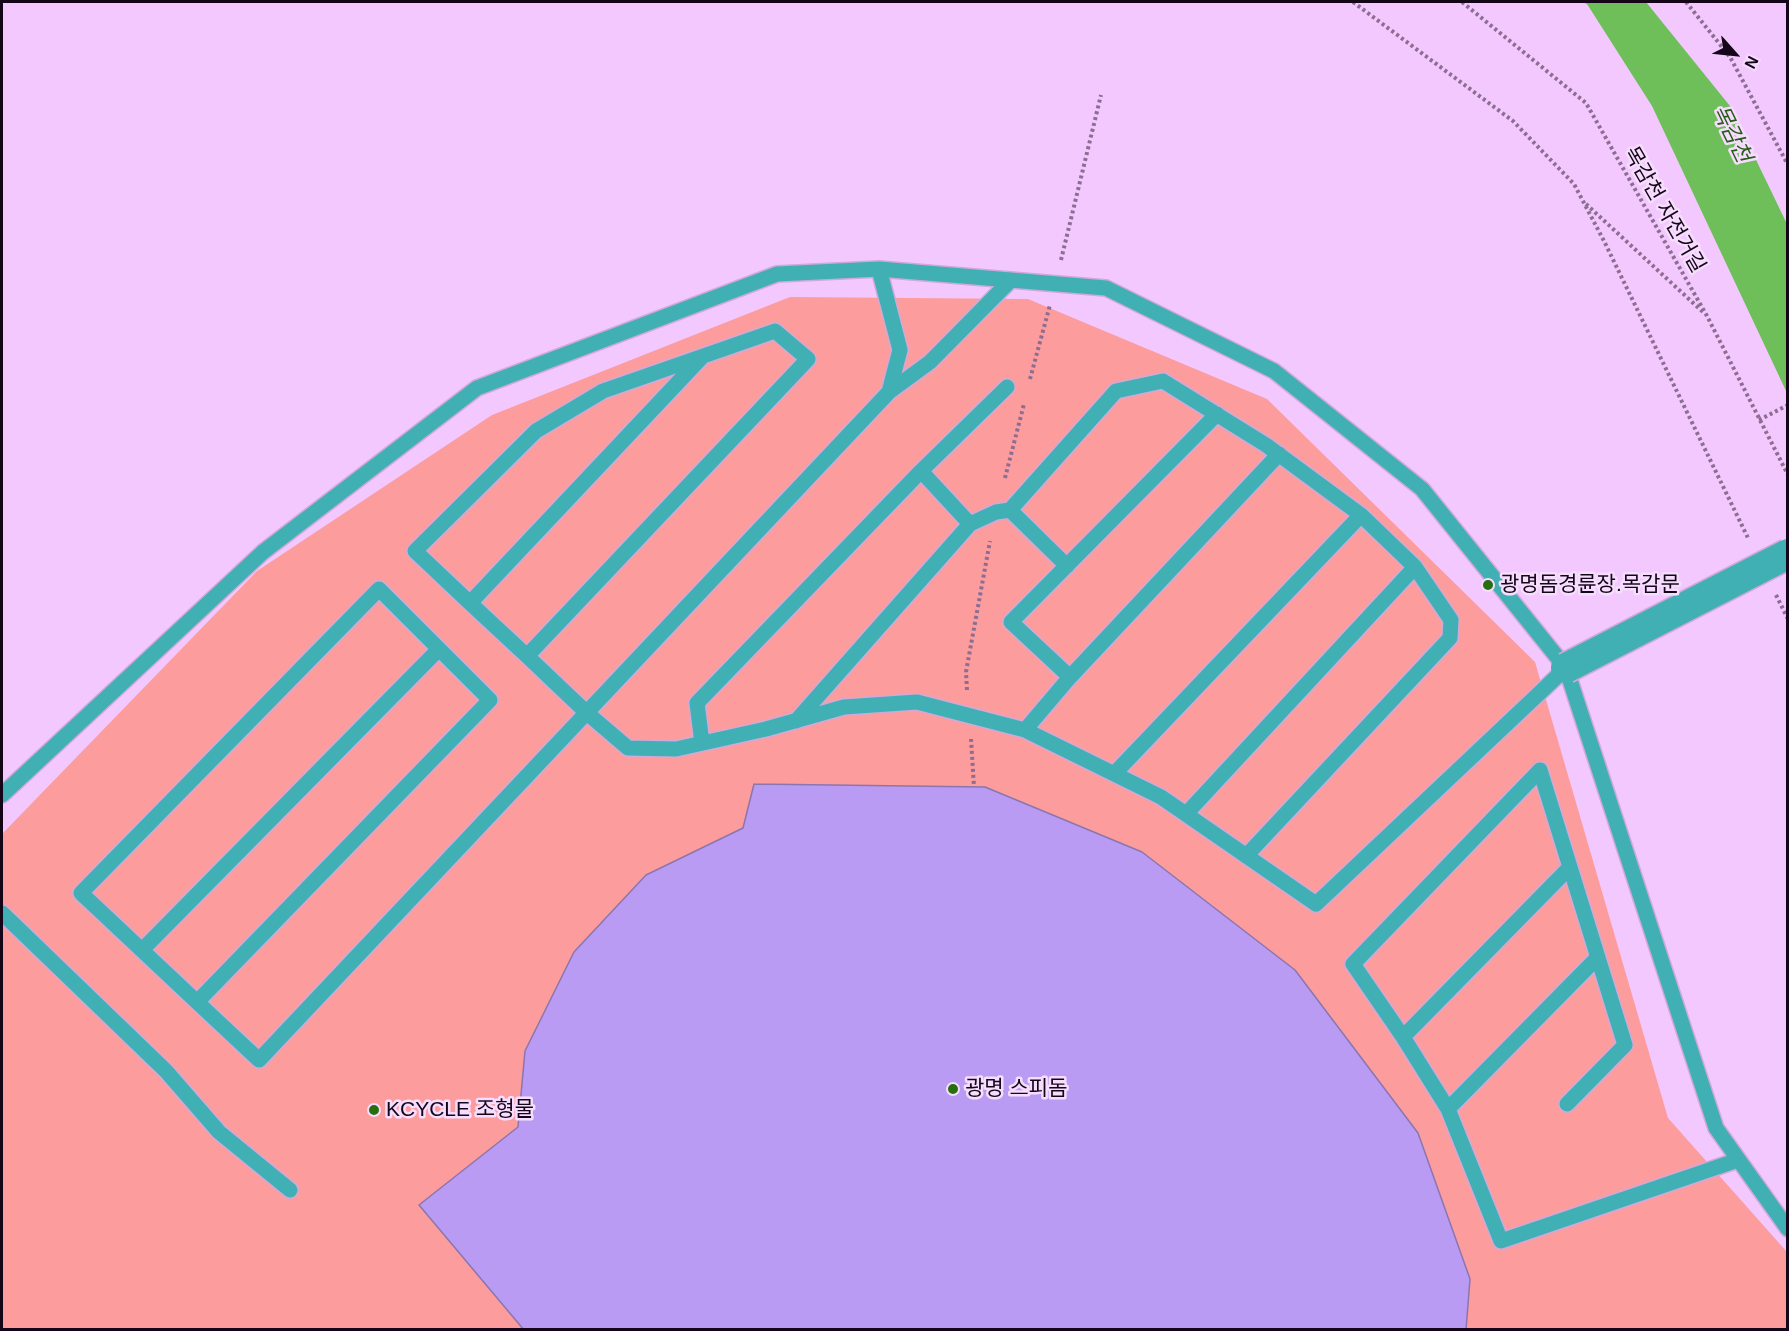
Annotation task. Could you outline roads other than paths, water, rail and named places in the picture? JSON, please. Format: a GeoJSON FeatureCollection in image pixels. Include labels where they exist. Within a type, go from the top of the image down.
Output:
{"type":"FeatureCollection","features":[{"type":"Feature","properties":{"kind":"street"},"geometry":{"type":"LineString","coordinates":[[1566,668],[1788,554]]}},
{"type":"Feature","properties":{"kind":"lane"},"geometry":{"type":"LineString","coordinates":[[879,269],[900,350],[889,392]]}},
{"type":"Feature","properties":{"kind":"lane"},"geometry":{"type":"LineString","coordinates":[[2,795],[263,552],[477,388],[777,274],[879,269],[1106,288],[1274,371],[1422,489],[1566,668],[1716,1128],[1788,1229]]}},
{"type":"Feature","properties":{"kind":"lane"},"geometry":{"type":"LineString","coordinates":[[197,1002],[490,700],[379,589],[81,893],[142,950],[197,1002],[259,1060],[889,392],[930,362],[1011,280]]}},
{"type":"Feature","properties":{"kind":"lane"},"geometry":{"type":"LineString","coordinates":[[526,656],[808,359],[774,331],[603,391],[536,431],[415,551],[586,713],[628,748],[676,749],[766,729],[844,707],[917,702],[1025,730],[1161,797],[1316,904],[1566,668]]}},
{"type":"Feature","properties":{"kind":"lane"},"geometry":{"type":"LineString","coordinates":[[470,603],[703,356]]}},
{"type":"Feature","properties":{"kind":"lane"},"geometry":{"type":"LineString","coordinates":[[796,721],[970,524],[1003,511],[1116,391],[1163,381],[1279,454],[1361,515],[1414,567],[1451,620],[1450,638],[1246,856]]}},
{"type":"Feature","properties":{"kind":"lane"},"geometry":{"type":"LineString","coordinates":[[702,743],[697,703],[921,471],[1007,387]]}},
{"type":"Feature","properties":{"kind":"lane"},"geometry":{"type":"LineString","coordinates":[[1070,677],[1011,622],[1217,414]]}},
{"type":"Feature","properties":{"kind":"lane"},"geometry":{"type":"LineString","coordinates":[[1025,730],[1070,677],[1279,454]]}},
{"type":"Feature","properties":{"kind":"lane"},"geometry":{"type":"LineString","coordinates":[[921,471],[970,524]]}},
{"type":"Feature","properties":{"kind":"lane"},"geometry":{"type":"LineString","coordinates":[[1003,511],[1067,566]]}},
{"type":"Feature","properties":{"kind":"lane"},"geometry":{"type":"LineString","coordinates":[[1114,774],[1361,515]]}},
{"type":"Feature","properties":{"kind":"lane"},"geometry":{"type":"LineString","coordinates":[[1186,814],[1414,567]]}},
{"type":"Feature","properties":{"kind":"lane"},"geometry":{"type":"LineString","coordinates":[[142,950],[439,649]]}},
{"type":"Feature","properties":{"kind":"lane"},"geometry":{"type":"LineString","coordinates":[[1567,1104],[1625,1045],[1540,770],[1353,964],[1403,1037],[1448,1109],[1501,1241],[1738,1160]]}},
{"type":"Feature","properties":{"kind":"lane"},"geometry":{"type":"LineString","coordinates":[[1403,1037],[1570,867]]}},
{"type":"Feature","properties":{"kind":"lane"},"geometry":{"type":"LineString","coordinates":[[2,913],[166,1071],[219,1132],[290,1190]]}},
{"type":"Feature","properties":{"kind":"lane"},"geometry":{"type":"LineString","coordinates":[[1448,1109],[1598,957]]}},
{"type":"Feature","properties":{"kind":"water","name":"목감천"},"geometry":{"type":"Polygon","coordinates":[[[1582,2],[1646,2],[1730,106],[1787,224],[1787,393],[1652,106],[1587,4],[1582,2]]]}},
{"type":"Feature","properties":{"kind":"place","name":"광명돔경륜장.목감문"},"geometry":{"type":"Point","coordinates":[1488,585]}},
{"type":"Feature","properties":{"kind":"place","name":"광명 스피돔"},"geometry":{"type":"Point","coordinates":[953,1089]}},
{"type":"Feature","properties":{"kind":"place","name":"KCYCLE 조형물"},"geometry":{"type":"Point","coordinates":[374,1110]}}]}
